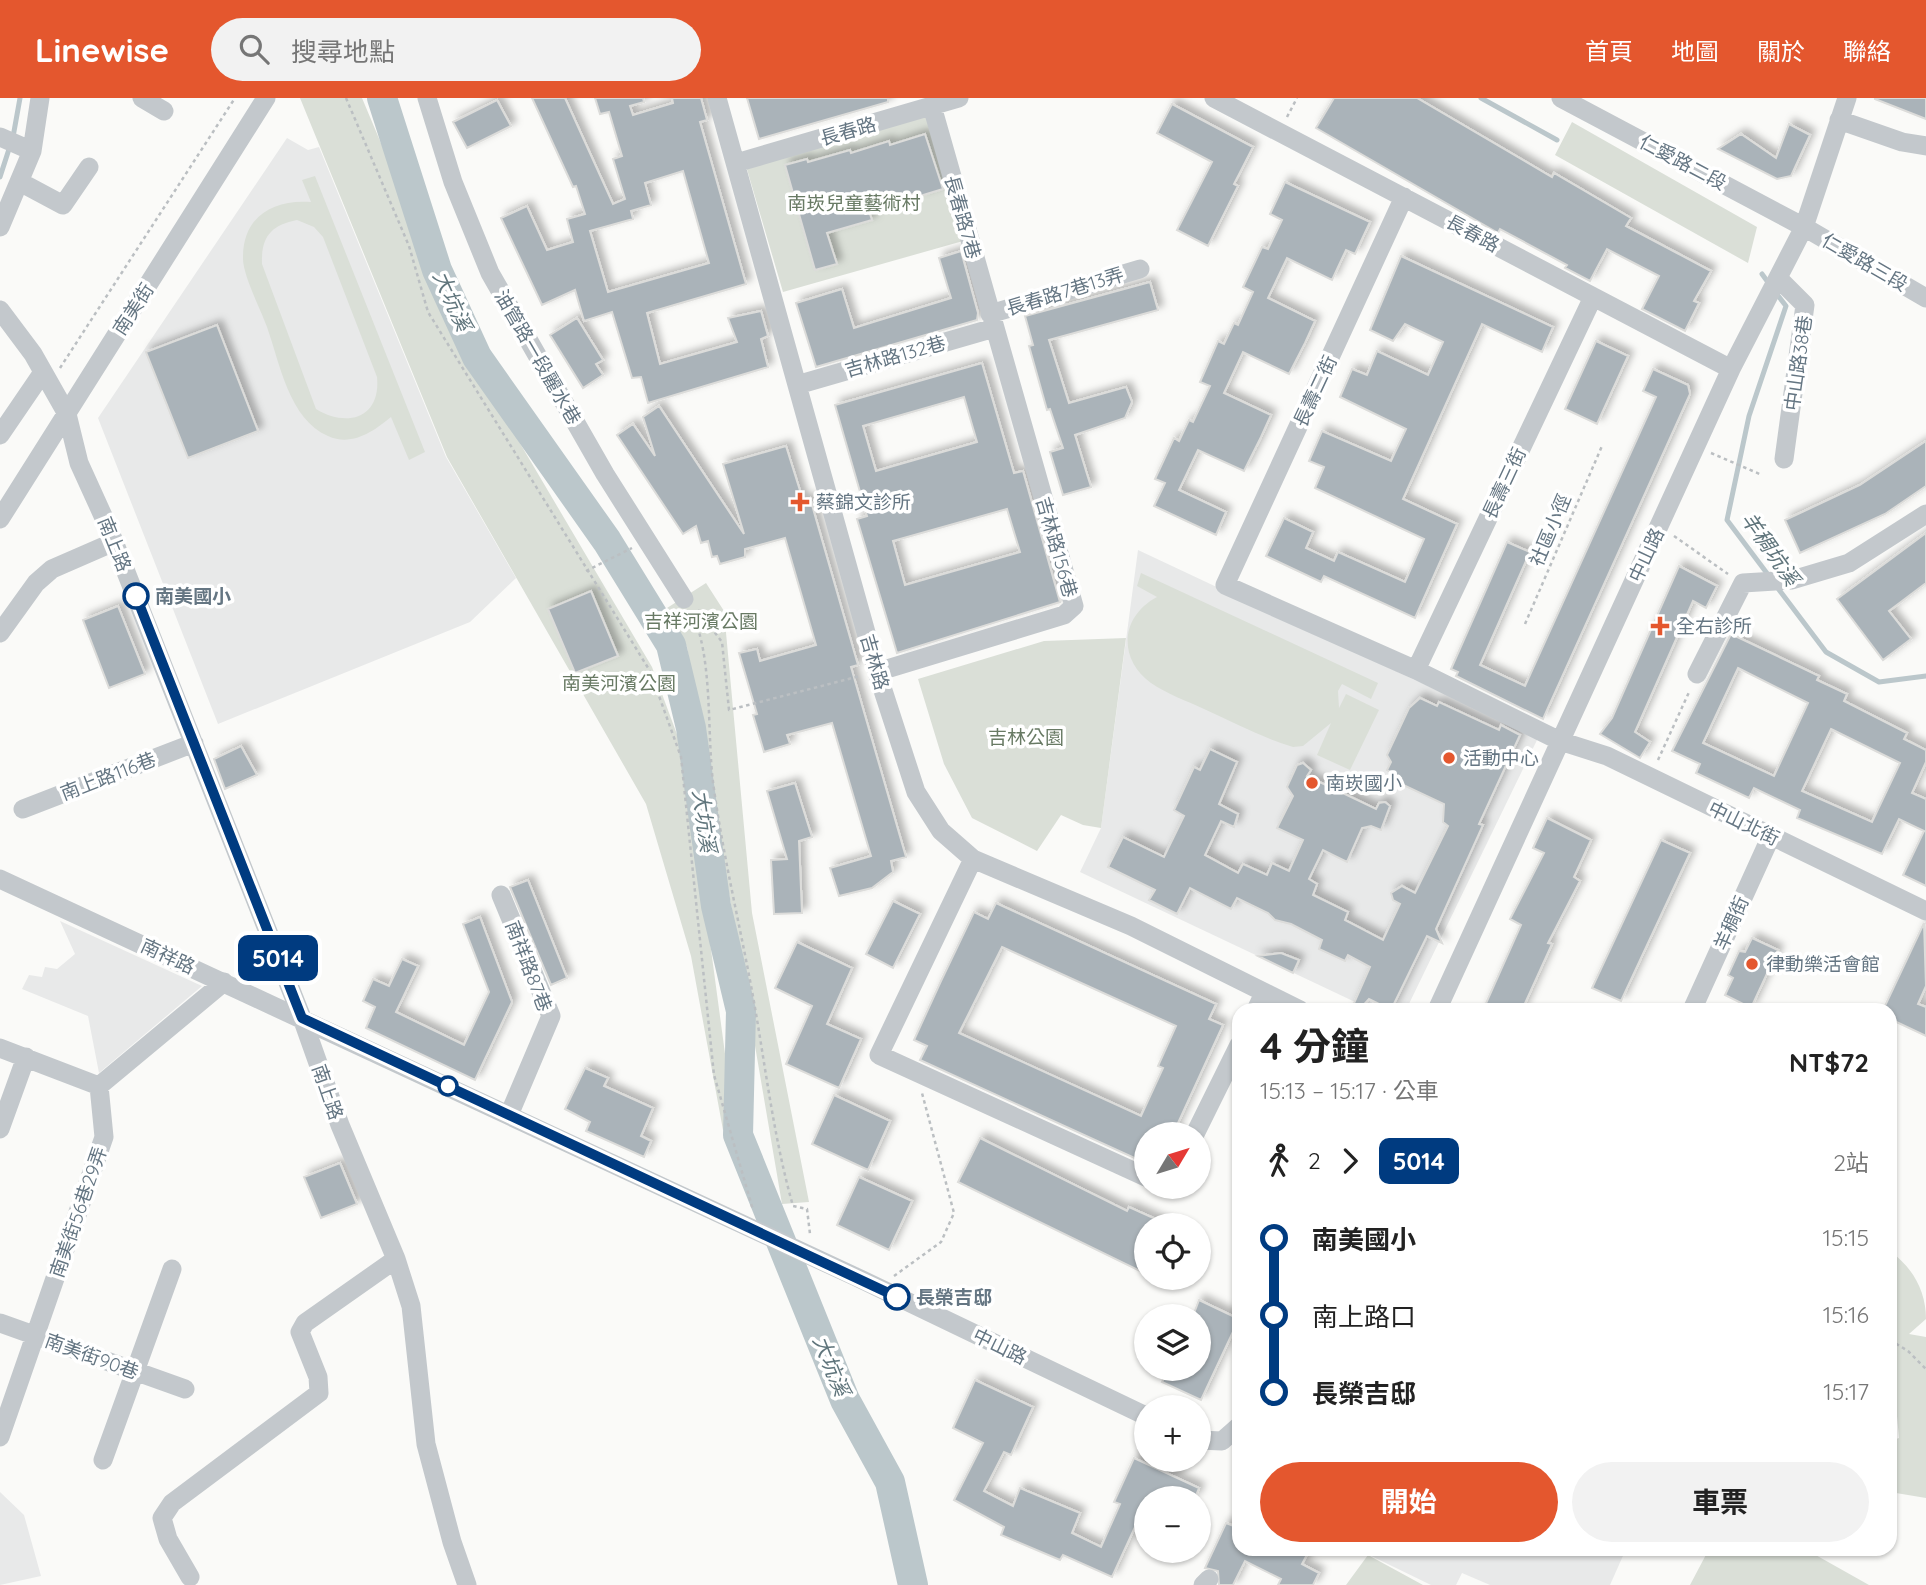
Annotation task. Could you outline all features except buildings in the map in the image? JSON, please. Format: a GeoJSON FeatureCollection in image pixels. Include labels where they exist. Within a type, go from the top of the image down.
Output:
{"type":"FeatureCollection","features":[{"type":"Feature","properties":{"kind":"street"},"geometry":{"type":"LineString","coordinates":[[0,227],[20,182],[40,98]]}},
{"type":"Feature","properties":{"kind":"street"},"geometry":{"type":"LineString","coordinates":[[142,98],[164,111]]}},
{"type":"Feature","properties":{"kind":"street","name":"南美街"},"geometry":{"type":"LineString","coordinates":[[0,519],[267,98]]}},
{"type":"Feature","properties":{"kind":"street","name":"油管路一段麗水巷"},"geometry":{"type":"LineString","coordinates":[[427,98],[453,182],[490,273],[605,474],[684,598]]}},
{"type":"Feature","properties":{"kind":"street","name":"吉林路"},"geometry":{"type":"LineString","coordinates":[[717,98],[877,672],[916,792],[941,831],[973,859],[1131,926],[1260,1001]]}},
{"type":"Feature","properties":{"kind":"street","name":"長春路"},"geometry":{"type":"LineString","coordinates":[[736,163],[959,98]]}},
{"type":"Feature","properties":{"kind":"street","name":"長春路"},"geometry":{"type":"LineString","coordinates":[[1214,98],[1731,369]]}},
{"type":"Feature","properties":{"kind":"street","name":"仁愛路二段"},"geometry":{"type":"LineString","coordinates":[[1561,98],[1804,227]]}},
{"type":"Feature","properties":{"kind":"street","name":"中山路"},"geometry":{"type":"LineString","coordinates":[[1440,1003],[1731,369],[1804,227],[1847,98]]}},
{"type":"Feature","properties":{"kind":"street","name":"長春路7巷"},"geometry":{"type":"LineString","coordinates":[[932,106],[992,321]]}},
{"type":"Feature","properties":{"kind":"street"},"geometry":{"type":"LineString","coordinates":[[1839,120],[1902,142],[1926,146]]}},
{"type":"Feature","properties":{"kind":"street"},"geometry":{"type":"LineString","coordinates":[[1,138],[29,150]]}},
{"type":"Feature","properties":{"kind":"street"},"geometry":{"type":"LineString","coordinates":[[20,182],[63,205],[89,167]]}},
{"type":"Feature","properties":{"kind":"street","name":"長壽二街"},"geometry":{"type":"LineString","coordinates":[[1225,585],[1404,197]]}},
{"type":"Feature","properties":{"kind":"street","name":"仁愛路三段"},"geometry":{"type":"LineString","coordinates":[[1804,227],[1926,298]]}},
{"type":"Feature","properties":{"kind":"street","name":"長春路7巷13弄"},"geometry":{"type":"LineString","coordinates":[[992,321],[1140,269]]}},
{"type":"Feature","properties":{"kind":"street","name":"中山路38巷"},"geometry":{"type":"LineString","coordinates":[[1778,278],[1805,305],[1784,459]]}},
{"type":"Feature","properties":{"kind":"street","name":"長壽三街"},"geometry":{"type":"LineString","coordinates":[[1416,670],[1593,296]]}},
{"type":"Feature","properties":{"kind":"street","name":"南上路"},"geometry":{"type":"LineString","coordinates":[[3,320],[49,374],[67,414],[79,463],[114,542],[302,1018],[340,1125],[396,1259],[411,1306],[426,1444],[463,1584]]}},
{"type":"Feature","properties":{"kind":"street","name":"吉林路132巷"},"geometry":{"type":"LineString","coordinates":[[797,385],[992,321]]}},
{"type":"Feature","properties":{"kind":"street","name":"吉林路156巷"},"geometry":{"type":"LineString","coordinates":[[877,672],[1064,615],[1074,606],[992,321]]}},
{"type":"Feature","properties":{"kind":"street"},"geometry":{"type":"LineString","coordinates":[[0,435],[49,374]]}},
{"type":"Feature","properties":{"kind":"street"},"geometry":{"type":"LineString","coordinates":[[1697,674],[1743,583],[1792,580],[1849,563],[1926,514]]}},
{"type":"Feature","properties":{"kind":"street"},"geometry":{"type":"LineString","coordinates":[[0,633],[36,583],[51,569],[114,542]]}},
{"type":"Feature","properties":{"kind":"street","name":"中山北街"},"geometry":{"type":"LineString","coordinates":[[1225,585],[1416,670],[1560,741],[1607,756],[1926,911]]}},
{"type":"Feature","properties":{"kind":"street","name":"南上路116巷"},"geometry":{"type":"LineString","coordinates":[[23,809],[194,743]]}},
{"type":"Feature","properties":{"kind":"street","name":"羊稠街"},"geometry":{"type":"LineString","coordinates":[[1695,1003],[1771,835]]}},
{"type":"Feature","properties":{"kind":"street"},"geometry":{"type":"LineString","coordinates":[[973,859],[879,1055],[1134,1172]]}},
{"type":"Feature","properties":{"kind":"street","name":"南祥路"},"geometry":{"type":"LineString","coordinates":[[0,879],[716,1212]]}},
{"type":"Feature","properties":{"kind":"street","name":"南祥路87巷"},"geometry":{"type":"LineString","coordinates":[[501,895],[551,1016],[509,1115]]}},
{"type":"Feature","properties":{"kind":"street"},"geometry":{"type":"LineString","coordinates":[[0,1048],[99,1087],[224,982]]}},
{"type":"Feature","properties":{"kind":"street"},"geometry":{"type":"LineString","coordinates":[[0,1129],[26,1057]]}},
{"type":"Feature","properties":{"kind":"street"},"geometry":{"type":"LineString","coordinates":[[1201,1122],[1232,1059]]}},
{"type":"Feature","properties":{"kind":"street","name":"南美街56巷29弄"},"geometry":{"type":"LineString","coordinates":[[0,1437],[104,1137],[99,1087]]}},
{"type":"Feature","properties":{"kind":"street","name":"中山路"},"geometry":{"type":"LineString","coordinates":[[716,1212],[1134,1410]]}},
{"type":"Feature","properties":{"kind":"street"},"geometry":{"type":"LineString","coordinates":[[190,1577],[168,1539],[162,1518],[172,1503],[319,1393],[318,1377],[300,1332],[305,1323],[396,1259]]}},
{"type":"Feature","properties":{"kind":"street"},"geometry":{"type":"LineString","coordinates":[[103,1460],[172,1269]]}},
{"type":"Feature","properties":{"kind":"street","name":"南美街90巷"},"geometry":{"type":"LineString","coordinates":[[0,1323],[185,1389]]}},
{"type":"Feature","properties":{"kind":"street"},"geometry":{"type":"LineString","coordinates":[[1211,1441],[1222,1441],[1232,1432]]}},
{"type":"Feature","properties":{"kind":"path"},"geometry":{"type":"LineString","coordinates":[[49,374],[235,98]]}},
{"type":"Feature","properties":{"kind":"path"},"geometry":{"type":"LineString","coordinates":[[346,98],[409,246],[428,312],[650,671],[681,757],[714,1075],[753,1210]]}},
{"type":"Feature","properties":{"kind":"path","name":"社區小徑"},"geometry":{"type":"LineString","coordinates":[[1525,624],[1602,446]]}},
{"type":"Feature","properties":{"kind":"path"},"geometry":{"type":"LineString","coordinates":[[1720,457],[1762,475]]}},
{"type":"Feature","properties":{"kind":"path"},"geometry":{"type":"LineString","coordinates":[[1660,525],[1700,557],[1743,583]]}},
{"type":"Feature","properties":{"kind":"path"},"geometry":{"type":"LineString","coordinates":[[586,571],[633,547]]}},
{"type":"Feature","properties":{"kind":"path"},"geometry":{"type":"LineString","coordinates":[[684,598],[706,617],[722,642],[729,710],[877,672]]}},
{"type":"Feature","properties":{"kind":"path"},"geometry":{"type":"LineString","coordinates":[[684,598],[695,620],[703,654],[713,781],[779,1156],[793,1206],[807,1209],[810,1234]]}},
{"type":"Feature","properties":{"kind":"path"},"geometry":{"type":"LineString","coordinates":[[1650,777],[1697,674]]}},
{"type":"Feature","properties":{"kind":"path"},"geometry":{"type":"LineString","coordinates":[[894,1276],[941,1242],[954,1213],[916,1072]]}},
{"type":"Feature","properties":{"kind":"path"},"geometry":{"type":"LineString","coordinates":[[1897,1344],[1908,1350],[1926,1370]]}},
{"type":"Feature","properties":{"kind":"shaded area","name":"南美國小"},"geometry":{"type":"Polygon","coordinates":[[[287,138],[308,150],[319,147],[446,457],[516,578],[470,622],[218,724],[98,418],[287,138]]]}},
{"type":"Feature","properties":{"kind":"shaded area","name":"南崁國小"},"geometry":{"type":"Polygon","coordinates":[[[1138,550],[1538,738],[1409,1003],[1357,1003],[1080,872],[1101,828],[1138,550]]]}},
{"type":"Feature","properties":{"kind":"shaded area"},"geometry":{"type":"Polygon","coordinates":[[[60,921],[202,986],[99,1073],[88,1016],[22,989],[29,975],[42,977],[45,967],[57,969],[75,954],[60,921]]]}},
{"type":"Feature","properties":{"kind":"shaded area"},"geometry":{"type":"Polygon","coordinates":[[[0,1492],[24,1515],[41,1576],[0,1585],[0,1492]]]}},
{"type":"Feature","properties":{"kind":"shaded area"},"geometry":{"type":"Polygon","coordinates":[[[1371,1556],[1623,1556],[1610,1585],[1490,1585],[1462,1573],[1456,1585],[1431,1585],[1371,1556]]]}},
{"type":"Feature","properties":{"kind":"green space","name":"南美河濱公園"},"geometry":{"type":"Polygon","coordinates":[[[300,98],[362,98],[475,367],[652,667],[685,756],[735,1128],[723,1130],[691,956],[646,804],[447,457],[300,98]]]}},
{"type":"Feature","properties":{"kind":"green space","name":"南崁兒童藝術村"},"geometry":{"type":"Polygon","coordinates":[[[926,114],[963,241],[783,292],[746,166],[926,114]]]}},
{"type":"Feature","properties":{"kind":"green space"},"geometry":{"type":"Polygon","coordinates":[[[1572,122],[1757,227],[1748,263],[1555,155],[1572,122]]]}},
{"type":"Feature","properties":{"kind":"green space"},"geometry":{"type":"Polygon","coordinates":[[[315,176],[425,452],[409,460],[391,417],[362,436],[337,439],[315,428],[304,417],[288,389],[245,273],[243,257],[248,231],[263,213],[285,204],[311,202],[302,180],[315,176]],[[297,220],[274,229],[263,246],[262,264],[316,409],[339,418],[360,416],[374,402],[377,377],[323,237],[314,227],[297,220]]]}},
{"type":"Feature","properties":{"kind":"green space"},"geometry":{"type":"Polygon","coordinates":[[[1141,573],[1378,683],[1371,699],[1342,684],[1338,691],[1339,708],[1346,694],[1379,710],[1350,770],[1317,755],[1331,723],[1303,746],[1293,747],[1170,694],[1140,673],[1128,650],[1130,626],[1145,605],[1157,597],[1137,586],[1141,573]]]}},
{"type":"Feature","properties":{"kind":"green space","name":"吉祥河濱公園"},"geometry":{"type":"Polygon","coordinates":[[[706,583],[724,611],[752,913],[809,1202],[782,1204],[687,647],[667,608],[706,583]]]}},
{"type":"Feature","properties":{"kind":"green space","name":"吉林公園"},"geometry":{"type":"Polygon","coordinates":[[[1126,638],[1101,828],[1083,825],[1061,815],[1037,851],[972,818],[944,764],[918,679],[1044,641],[1126,638]]]}},
{"type":"Feature","properties":{"kind":"green space"},"geometry":{"type":"Polygon","coordinates":[[[1897,1257],[1917,1281],[1924,1299],[1926,1319],[1909,1334],[1926,1337],[1926,1498],[1897,1493],[1897,1257]]]}},
{"type":"Feature","properties":{"kind":"green space"},"geometry":{"type":"Polygon","coordinates":[[[1370,1556],[1423,1585],[1346,1585],[1370,1556]]]}},
{"type":"Feature","properties":{"kind":"green space"},"geometry":{"type":"Polygon","coordinates":[[[1705,1556],[1817,1556],[1869,1585],[1690,1585],[1705,1556]]]}},
{"type":"Feature","properties":{"kind":"waterway"},"geometry":{"type":"LineString","coordinates":[[13,137],[20,98]]}},
{"type":"Feature","properties":{"kind":"waterway","name":"大坑溪"},"geometry":{"type":"LineString","coordinates":[[382,98],[437,270],[477,357],[607,541],[671,645],[691,728],[716,906],[741,1011],[738,1135],[845,1400],[890,1482],[913,1585]]}},
{"type":"Feature","properties":{"kind":"waterway","name":"羊稠坑溪"},"geometry":{"type":"LineString","coordinates":[[1481,98],[1557,140]]}},
{"type":"Feature","properties":{"kind":"waterway"},"geometry":{"type":"LineString","coordinates":[[0,177],[10,146]]}},
{"type":"Feature","properties":{"kind":"waterway","name":"羊稠坑溪"},"geometry":{"type":"LineString","coordinates":[[1762,274],[1770,285]]}},
{"type":"Feature","properties":{"kind":"waterway","name":"羊稠坑溪"},"geometry":{"type":"LineString","coordinates":[[1769,576],[1727,520],[1749,416],[1786,306],[1776,293]]}},
{"type":"Feature","properties":{"kind":"waterway","name":"羊稠坑溪"},"geometry":{"type":"LineString","coordinates":[[1777,587],[1826,652],[1879,682],[1926,676]]}},
{"type":"Feature","properties":{"kind":"bus line","name":"5014"},"geometry":{"type":"LineString","coordinates":[[136,596],[302,1018],[897,1297]]}},
{"type":"Feature","properties":{"kind":"place","name":"蔡錦文診所"},"geometry":{"type":"Point","coordinates":[800,502]}},
{"type":"Feature","properties":{"kind":"place","name":"南美國小"},"geometry":{"type":"Point","coordinates":[136,596]}},
{"type":"Feature","properties":{"kind":"place","name":"全右診所"},"geometry":{"type":"Point","coordinates":[1660,626]}},
{"type":"Feature","properties":{"kind":"place","name":"活動中心"},"geometry":{"type":"Point","coordinates":[1449,758]}},
{"type":"Feature","properties":{"kind":"place","name":"南崁國小"},"geometry":{"type":"Point","coordinates":[1312,783]}},
{"type":"Feature","properties":{"kind":"place","name":"律動樂活會館"},"geometry":{"type":"Point","coordinates":[1752,964]}},
{"type":"Feature","properties":{"kind":"place","name":"長榮吉邸"},"geometry":{"type":"Point","coordinates":[897,1297]}}]}
